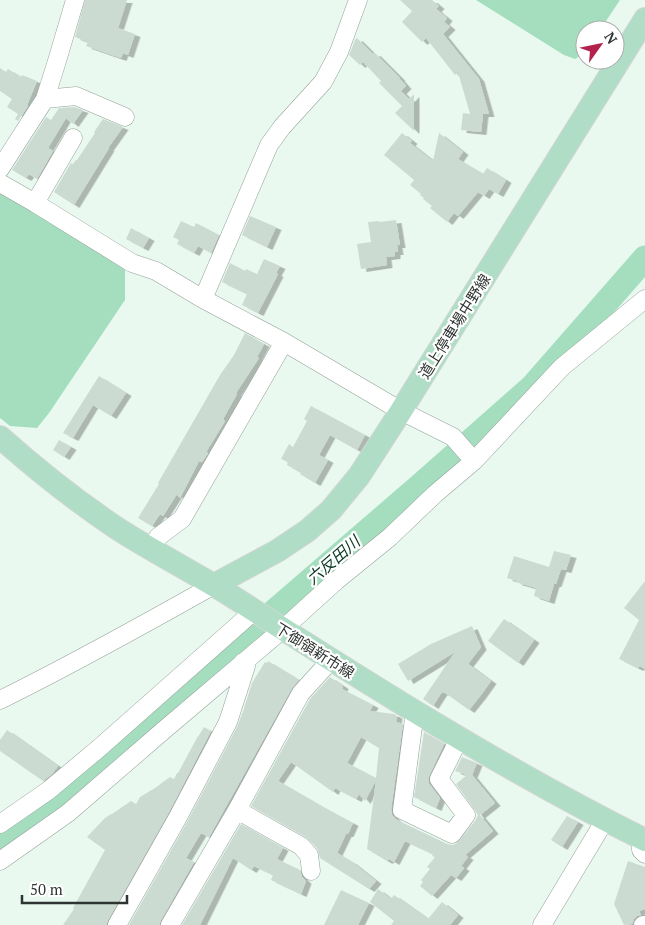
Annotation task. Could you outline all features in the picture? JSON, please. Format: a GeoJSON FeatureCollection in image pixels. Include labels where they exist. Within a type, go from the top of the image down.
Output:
{"type":"FeatureCollection","features":[{"type":"Feature","properties":{"kind":"main road","name":"道上停車場中野線"},"geometry":{"type":"LineString","coordinates":[[214,585],[277,551],[307,531],[331,510],[359,476],[645,19]]}},
{"type":"Feature","properties":{"kind":"main road","name":"下御領新市線"},"geometry":{"type":"LineString","coordinates":[[0,438],[72,497],[118,529],[214,585],[459,739],[605,820],[644,844]]}},
{"type":"Feature","properties":{"kind":"street"},"geometry":{"type":"LineString","coordinates":[[0,169],[44,99],[75,0]]}},
{"type":"Feature","properties":{"kind":"street"},"geometry":{"type":"LineString","coordinates":[[203,299],[269,144],[322,82],[339,52],[358,0]]}},
{"type":"Feature","properties":{"kind":"street"},"geometry":{"type":"LineString","coordinates":[[44,99],[76,96],[125,117]]}},
{"type":"Feature","properties":{"kind":"street"},"geometry":{"type":"LineString","coordinates":[[35,203],[73,138]]}},
{"type":"Feature","properties":{"kind":"street"},"geometry":{"type":"LineString","coordinates":[[0,183],[132,263],[156,271],[203,299],[284,342],[401,411],[453,437],[474,461]]}},
{"type":"Feature","properties":{"kind":"street"},"geometry":{"type":"LineString","coordinates":[[0,861],[68,813],[243,662],[280,627],[390,537],[435,494],[474,461],[562,367],[645,300]]}},
{"type":"Feature","properties":{"kind":"street"},"geometry":{"type":"LineString","coordinates":[[151,548],[158,538],[182,519],[284,342]]}},
{"type":"Feature","properties":{"kind":"street"},"geometry":{"type":"LineString","coordinates":[[0,700],[134,630],[214,585]]}},
{"type":"Feature","properties":{"kind":"street"},"geometry":{"type":"LineString","coordinates":[[0,824],[70,773],[256,612]]}},
{"type":"Feature","properties":{"kind":"street"},"geometry":{"type":"LineString","coordinates":[[170,925],[237,810],[301,693],[331,660]]}},
{"type":"Feature","properties":{"kind":"street"},"geometry":{"type":"LineString","coordinates":[[117,925],[178,817],[228,722],[246,666],[243,662]]}},
{"type":"Feature","properties":{"kind":"street"},"geometry":{"type":"LineString","coordinates":[[415,711],[402,810],[452,834],[466,815],[439,779],[459,739]]}},
{"type":"Feature","properties":{"kind":"street"},"geometry":{"type":"LineString","coordinates":[[237,810],[302,846],[309,854],[311,871]]}},
{"type":"Feature","properties":{"kind":"street"},"geometry":{"type":"LineString","coordinates":[[542,925],[605,820]]}},
{"type":"Feature","properties":{"kind":"shaded area"},"geometry":{"type":"Polygon","coordinates":[[[476,0],[620,0],[607,20],[575,20],[575,59],[564,55],[476,0]]]}},
{"type":"Feature","properties":{"kind":"shaded area"},"geometry":{"type":"Polygon","coordinates":[[[0,191],[125,269],[125,300],[37,428],[10,426],[0,418],[0,191]]]}},
{"type":"Feature","properties":{"kind":"building"},"geometry":{"type":"Polygon","coordinates":[[[85,0],[127,0],[118,28],[135,34],[128,55],[123,53],[121,58],[86,46],[88,42],[75,37],[85,0]]]}},
{"type":"Feature","properties":{"kind":"building"},"geometry":{"type":"Polygon","coordinates":[[[400,0],[432,0],[439,6],[436,9],[447,18],[444,22],[450,27],[443,34],[479,79],[489,114],[483,114],[481,132],[461,130],[463,113],[470,114],[458,72],[455,75],[426,38],[422,42],[402,22],[412,11],[400,0]]]}},
{"type":"Feature","properties":{"kind":"building"},"geometry":{"type":"Polygon","coordinates":[[[357,38],[400,78],[406,86],[401,91],[409,99],[414,94],[414,131],[395,113],[402,106],[379,83],[381,81],[363,62],[360,65],[349,55],[357,38]]]}},
{"type":"Feature","properties":{"kind":"building"},"geometry":{"type":"Polygon","coordinates":[[[0,68],[6,72],[8,69],[21,77],[22,75],[37,81],[28,106],[18,121],[15,119],[18,114],[7,107],[12,99],[0,91],[0,68]]]}},
{"type":"Feature","properties":{"kind":"building"},"geometry":{"type":"Polygon","coordinates":[[[74,107],[83,110],[73,124],[66,118],[48,148],[53,151],[37,179],[29,174],[26,178],[12,170],[46,117],[51,120],[59,108],[74,107]]]}},
{"type":"Feature","properties":{"kind":"building"},"geometry":{"type":"Polygon","coordinates":[[[103,119],[123,127],[108,148],[74,205],[54,192],[71,163],[73,164],[77,160],[103,119]]]}},
{"type":"Feature","properties":{"kind":"building"},"geometry":{"type":"Polygon","coordinates":[[[402,133],[412,141],[410,143],[433,161],[439,133],[463,152],[458,159],[483,174],[487,168],[506,180],[498,194],[489,189],[484,196],[478,192],[458,216],[454,213],[447,222],[430,208],[432,206],[410,185],[414,180],[384,155],[402,133]]]}},
{"type":"Feature","properties":{"kind":"building"},"geometry":{"type":"Polygon","coordinates":[[[250,216],[276,227],[267,247],[242,235],[250,216]]]}},
{"type":"Feature","properties":{"kind":"building"},"geometry":{"type":"Polygon","coordinates":[[[396,220],[400,245],[397,245],[398,252],[395,252],[395,256],[386,257],[387,265],[361,269],[357,244],[371,242],[368,222],[396,220]]]}},
{"type":"Feature","properties":{"kind":"building"},"geometry":{"type":"Polygon","coordinates":[[[181,221],[194,227],[196,223],[219,235],[211,253],[198,246],[194,253],[177,244],[179,240],[173,237],[181,221]]]}},
{"type":"Feature","properties":{"kind":"building"},"geometry":{"type":"Polygon","coordinates":[[[131,228],[149,238],[143,248],[126,239],[131,228]]]}},
{"type":"Feature","properties":{"kind":"building"},"geometry":{"type":"Polygon","coordinates":[[[264,259],[280,266],[276,273],[278,274],[258,313],[242,305],[247,294],[222,282],[230,263],[245,271],[246,269],[257,274],[264,259]]]}},
{"type":"Feature","properties":{"kind":"building"},"geometry":{"type":"Polygon","coordinates":[[[245,333],[264,344],[257,357],[259,358],[236,393],[223,419],[225,421],[206,452],[208,453],[202,462],[199,461],[180,498],[177,494],[163,516],[160,514],[152,526],[138,518],[245,333]]]}},
{"type":"Feature","properties":{"kind":"building"},"geometry":{"type":"Polygon","coordinates":[[[99,376],[126,393],[111,416],[93,405],[73,438],[63,433],[99,376]]]}},
{"type":"Feature","properties":{"kind":"building"},"geometry":{"type":"Polygon","coordinates":[[[311,406],[365,435],[357,450],[330,435],[319,455],[328,460],[315,483],[287,465],[288,462],[281,459],[289,444],[293,447],[307,421],[304,419],[311,406]]]}},
{"type":"Feature","properties":{"kind":"building"},"geometry":{"type":"Polygon","coordinates":[[[59,440],[71,447],[64,457],[53,450],[59,440]]]}},
{"type":"Feature","properties":{"kind":"building"},"geometry":{"type":"Polygon","coordinates":[[[554,551],[571,555],[566,570],[561,569],[549,601],[534,596],[536,588],[507,578],[514,556],[549,567],[554,551]]]}},
{"type":"Feature","properties":{"kind":"building"},"geometry":{"type":"Polygon","coordinates":[[[645,581],[645,669],[640,666],[638,668],[619,659],[639,620],[624,608],[645,581]]]}},
{"type":"Feature","properties":{"kind":"building"},"geometry":{"type":"Polygon","coordinates":[[[504,619],[534,640],[518,663],[488,641],[504,619]]]}},
{"type":"Feature","properties":{"kind":"building"},"geometry":{"type":"Polygon","coordinates":[[[472,626],[481,647],[468,664],[491,681],[469,710],[444,692],[442,692],[433,706],[423,699],[455,652],[408,681],[398,664],[431,644],[472,626]]]}},
{"type":"Feature","properties":{"kind":"building"},"geometry":{"type":"Polygon","coordinates":[[[268,661],[299,680],[292,688],[209,837],[201,833],[186,858],[194,862],[159,925],[129,925],[187,822],[237,727],[252,683],[265,662],[267,663],[268,661]]]}},
{"type":"Feature","properties":{"kind":"building"},"geometry":{"type":"Polygon","coordinates":[[[330,677],[343,686],[342,689],[373,705],[370,711],[397,716],[396,722],[403,724],[391,809],[392,815],[397,820],[447,844],[453,845],[457,843],[478,815],[456,784],[467,775],[455,771],[462,757],[477,763],[472,775],[495,803],[480,815],[493,831],[465,855],[468,857],[461,866],[464,868],[456,878],[451,875],[432,896],[420,886],[423,882],[421,880],[430,869],[427,867],[435,857],[432,856],[433,854],[405,841],[394,862],[389,859],[387,861],[367,849],[376,780],[365,801],[359,794],[356,799],[335,788],[333,792],[291,762],[278,781],[353,823],[337,853],[376,881],[369,889],[320,858],[317,848],[306,837],[251,806],[310,699],[330,677]],[[361,737],[347,763],[376,778],[379,748],[361,737]]]}},
{"type":"Feature","properties":{"kind":"building"},"geometry":{"type":"Polygon","coordinates":[[[204,727],[211,731],[169,812],[106,925],[63,925],[74,909],[105,850],[87,837],[111,814],[131,801],[136,804],[140,797],[170,777],[174,779],[204,727]]]}},
{"type":"Feature","properties":{"kind":"building"},"geometry":{"type":"Polygon","coordinates":[[[7,730],[58,766],[52,774],[43,781],[0,751],[0,740],[7,730]]]}},
{"type":"Feature","properties":{"kind":"building"},"geometry":{"type":"Polygon","coordinates":[[[424,732],[444,744],[428,779],[429,784],[440,798],[436,808],[414,797],[424,732]]]}},
{"type":"Feature","properties":{"kind":"building"},"geometry":{"type":"Polygon","coordinates":[[[567,816],[578,822],[562,847],[551,840],[567,816]]]}},
{"type":"Feature","properties":{"kind":"building"},"geometry":{"type":"Polygon","coordinates":[[[241,824],[283,848],[277,859],[300,870],[302,877],[306,881],[301,894],[271,880],[273,875],[254,866],[251,870],[233,858],[200,925],[182,925],[241,824]]]}},
{"type":"Feature","properties":{"kind":"building"},"geometry":{"type":"Polygon","coordinates":[[[628,861],[645,867],[645,909],[639,911],[641,915],[634,919],[632,924],[624,925],[614,904],[628,861]]]}},
{"type":"Feature","properties":{"kind":"building"},"geometry":{"type":"Polygon","coordinates":[[[378,889],[391,899],[394,895],[428,919],[442,902],[458,915],[450,925],[391,925],[394,921],[370,902],[378,889]]]}},
{"type":"Feature","properties":{"kind":"building"},"geometry":{"type":"Polygon","coordinates":[[[341,890],[369,903],[358,925],[324,925],[341,890]]]}},
{"type":"Feature","properties":{"kind":"waterway","name":"六反田川"},"geometry":{"type":"LineString","coordinates":[[0,839],[74,784],[533,386],[645,258]]}}]}
